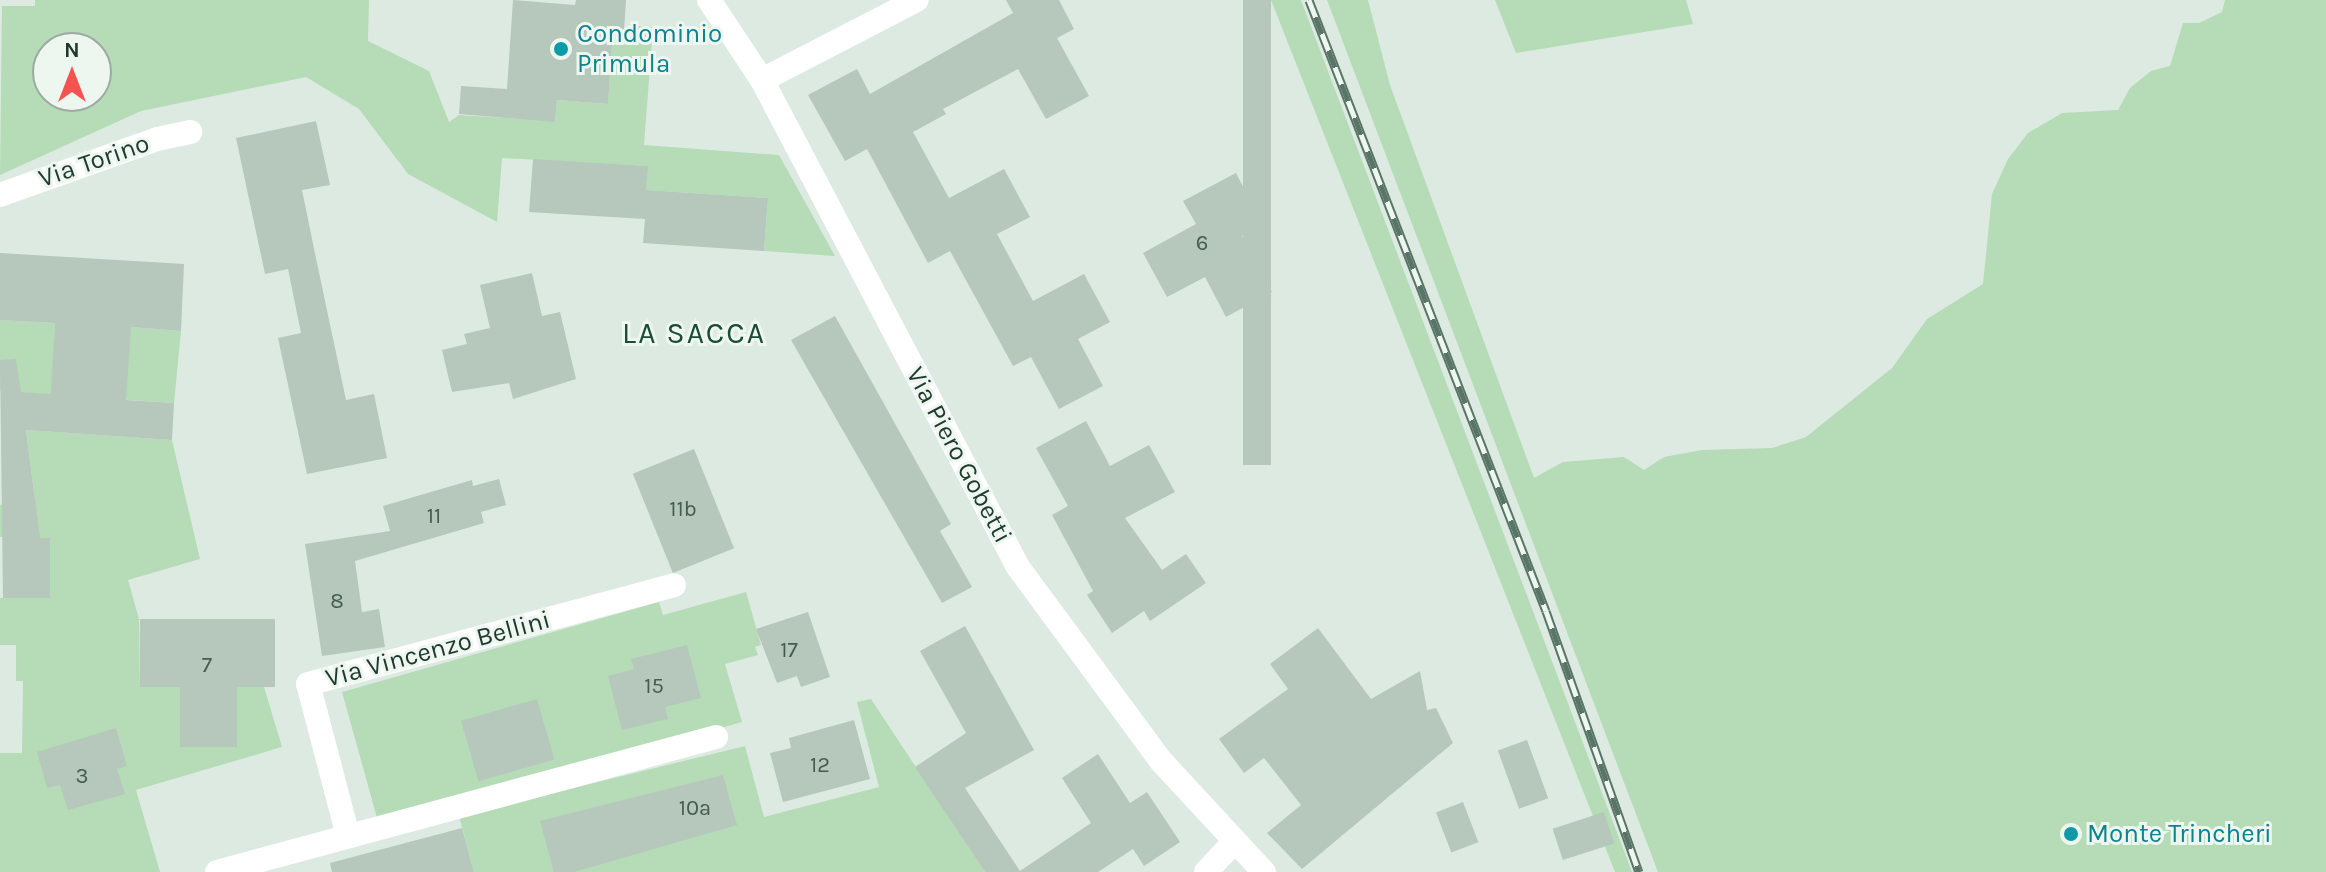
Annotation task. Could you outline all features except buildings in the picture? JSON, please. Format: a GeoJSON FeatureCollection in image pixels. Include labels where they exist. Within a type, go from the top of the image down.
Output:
{"type":"FeatureCollection","features":[{"type":"Feature","properties":{"kind":"street","name":"Via Piero Gobetti"},"geometry":{"type":"LineString","coordinates":[[709,0],[762,80],[1018,567],[1093,673],[1233,843],[1264,872]]}},
{"type":"Feature","properties":{"kind":"street"},"geometry":{"type":"LineString","coordinates":[[762,80],[917,0]]}},
{"type":"Feature","properties":{"kind":"street","name":"Via Torino"},"geometry":{"type":"LineString","coordinates":[[0,195],[157,139],[190,132]]}},
{"type":"Feature","properties":{"kind":"street","name":"Via Vincenzo Bellini"},"geometry":{"type":"LineString","coordinates":[[348,836],[308,684],[674,585]]}},
{"type":"Feature","properties":{"kind":"street"},"geometry":{"type":"LineString","coordinates":[[217,872],[716,737]]}},
{"type":"Feature","properties":{"kind":"street"},"geometry":{"type":"LineString","coordinates":[[1206,872],[1233,843]]}},
{"type":"Feature","properties":{"kind":"green space"},"geometry":{"type":"Polygon","coordinates":[[[35,0],[369,0],[368,41],[429,71],[449,122],[459,115],[555,121],[557,100],[608,104],[612,44],[635,45],[637,26],[653,27],[644,145],[779,155],[835,256],[764,251],[768,198],[646,190],[647,166],[502,158],[497,222],[408,174],[359,109],[306,77],[141,111],[0,175],[2,6],[35,6],[35,0]]]}},
{"type":"Feature","properties":{"kind":"green space"},"geometry":{"type":"Polygon","coordinates":[[[1271,0],[1301,0],[1632,872],[1615,872],[1271,0]]]}},
{"type":"Feature","properties":{"kind":"green space"},"geometry":{"type":"Polygon","coordinates":[[[1327,0],[1368,0],[1390,85],[1534,478],[1563,462],[1624,457],[1644,470],[1664,457],[1702,450],[1772,448],[1806,437],[1892,368],[1927,319],[1983,284],[1992,194],[2008,159],[2028,133],[2062,113],[2118,110],[2130,88],[2151,71],[2170,66],[2183,23],[2199,23],[2222,12],[2225,0],[2326,0],[2326,872],[1658,872],[1327,0]]]}},
{"type":"Feature","properties":{"kind":"green space"},"geometry":{"type":"Polygon","coordinates":[[[1495,0],[1686,0],[1693,24],[1516,53],[1495,0]]]}},
{"type":"Feature","properties":{"kind":"green space"},"geometry":{"type":"Polygon","coordinates":[[[0,320],[55,323],[53,373],[131,327],[181,331],[174,403],[0,391],[0,320]]]}},
{"type":"Feature","properties":{"kind":"green space"},"geometry":{"type":"Polygon","coordinates":[[[26,430],[172,440],[200,559],[128,580],[139,619],[140,687],[180,687],[237,747],[237,687],[264,687],[282,747],[136,790],[160,872],[0,872],[0,753],[22,753],[23,681],[16,681],[16,645],[0,645],[0,598],[50,598],[50,539],[0,537],[0,505],[35,499],[26,430]]]}},
{"type":"Feature","properties":{"kind":"green space"},"geometry":{"type":"Polygon","coordinates":[[[746,592],[761,645],[755,647],[758,655],[725,664],[742,722],[379,825],[342,692],[659,602],[663,615],[746,592]]]}},
{"type":"Feature","properties":{"kind":"green space"},"geometry":{"type":"Polygon","coordinates":[[[871,699],[985,872],[474,872],[459,816],[745,746],[764,817],[879,787],[857,702],[871,699]]]}},
{"type":"Feature","properties":{"kind":"railway"},"geometry":{"type":"LineString","coordinates":[[1309,0],[1546,611],[1639,872]]}},
{"type":"Feature","properties":{"kind":"place","name":"Condominio Primula"},"geometry":{"type":"Point","coordinates":[561,49]}},
{"type":"Feature","properties":{"kind":"place","name":"Monte Trincheri"},"geometry":{"type":"Point","coordinates":[2071,834]}},
{"type":"Feature","properties":{"kind":"district","name":"LA SACCA"},"geometry":{"type":"Point","coordinates":[694,333]}}]}
